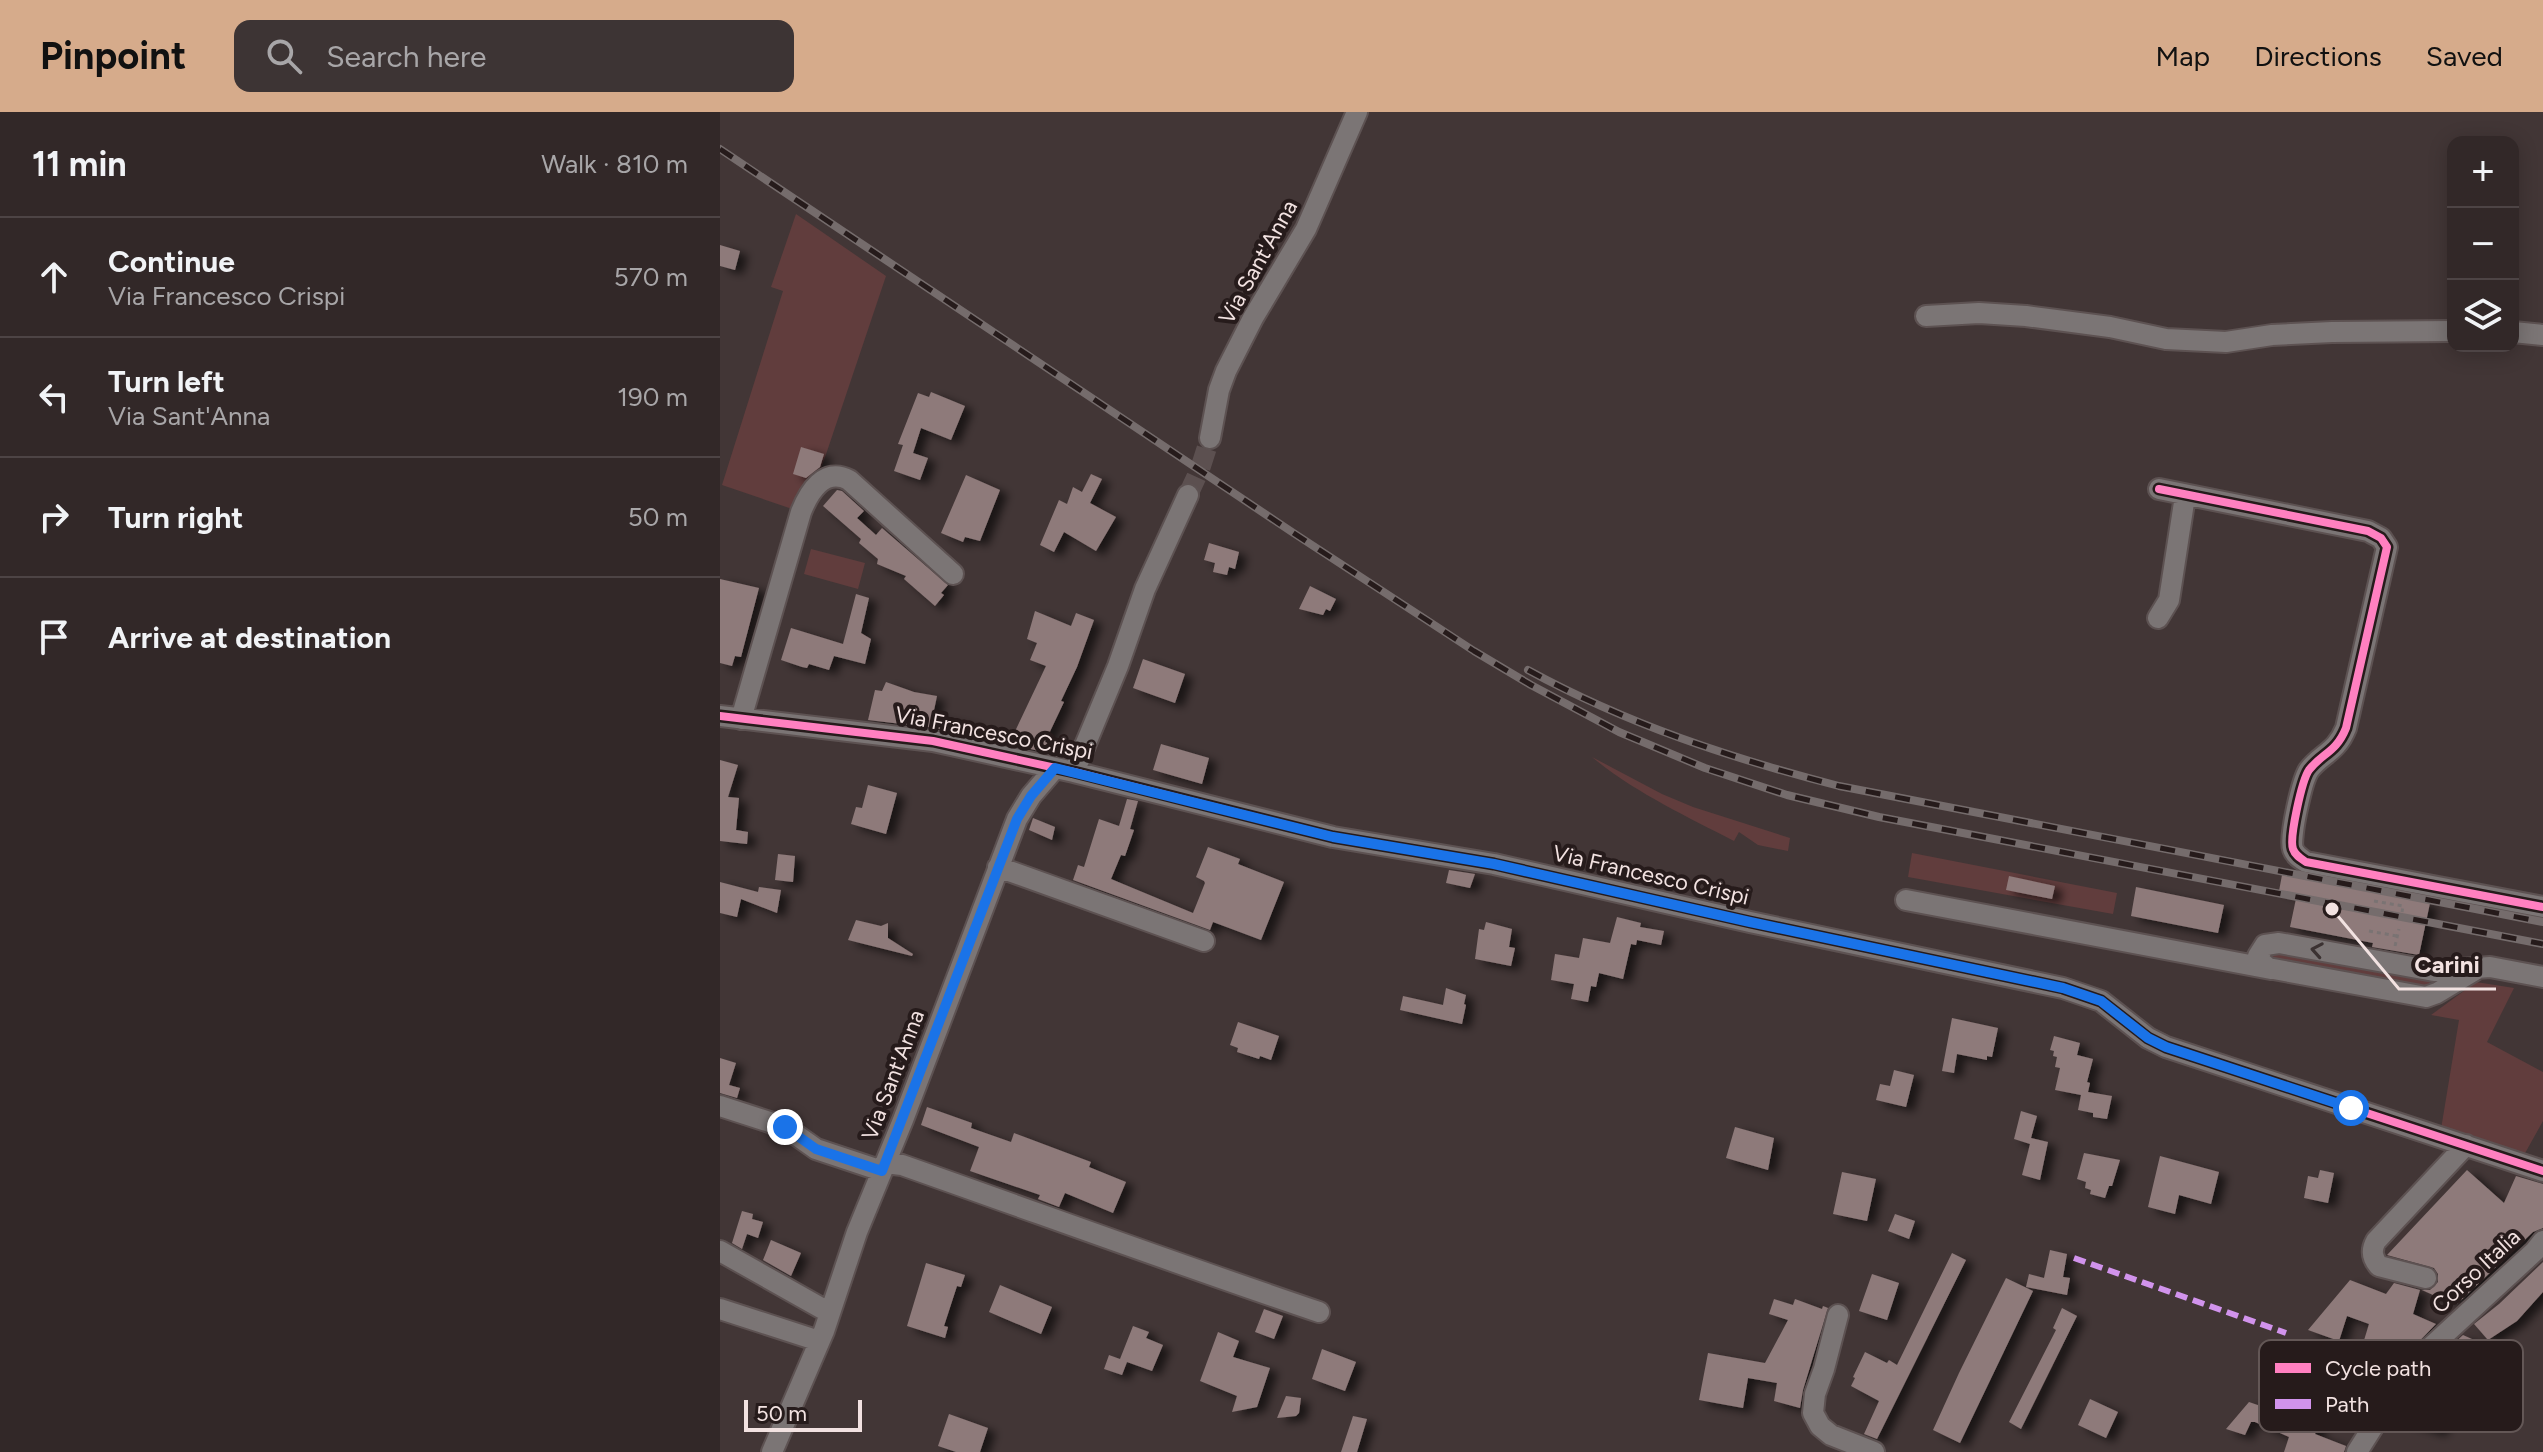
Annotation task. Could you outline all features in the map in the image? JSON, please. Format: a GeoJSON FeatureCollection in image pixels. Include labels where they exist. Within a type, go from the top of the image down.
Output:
{"type":"FeatureCollection","features":[{"type":"Feature","properties":{"kind":"street","name":"Via Sant'Anna"},"geometry":{"type":"LineString","coordinates":[[1210,438],[1226,371],[1253,318],[1306,229],[1357,112]]}},
{"type":"Feature","properties":{"kind":"street"},"geometry":{"type":"LineString","coordinates":[[1926,316],[1979,313],[2026,316],[2110,327],[2166,339],[2226,342],[2272,335],[2332,332],[2447,331]]}},
{"type":"Feature","properties":{"kind":"street"},"geometry":{"type":"LineString","coordinates":[[2519,333],[2543,335]]}},
{"type":"Feature","properties":{"kind":"street"},"geometry":{"type":"LineString","coordinates":[[741,719],[801,512],[807,497],[825,478],[840,475],[849,480],[953,574]]}},
{"type":"Feature","properties":{"kind":"street"},"geometry":{"type":"LineString","coordinates":[[2159,489],[2368,531],[2381,538],[2387,547],[2346,728],[2336,747],[2313,766],[2305,779],[2292,836],[2298,857],[2306,862],[2543,907]]}},
{"type":"Feature","properties":{"kind":"street","name":"Via Sant'Anna"},"geometry":{"type":"LineString","coordinates":[[772,1452],[830,1313],[857,1232],[1017,819],[1031,796],[1064,770],[1082,748],[1118,666],[1145,589],[1188,495]]}},
{"type":"Feature","properties":{"kind":"street"},"geometry":{"type":"LineString","coordinates":[[2158,618],[2169,600],[2185,496]]}},
{"type":"Feature","properties":{"kind":"street","name":"Via Francesco Crispi"},"geometry":{"type":"LineString","coordinates":[[720,716],[933,741],[1333,837],[1494,864],[2088,995],[2109,1006],[2148,1038],[2166,1047],[2543,1171]]}},
{"type":"Feature","properties":{"kind":"street"},"geometry":{"type":"LineString","coordinates":[[998,867],[1204,941]]}},
{"type":"Feature","properties":{"kind":"street"},"geometry":{"type":"LineString","coordinates":[[1906,900],[2426,997],[2477,969]]}},
{"type":"Feature","properties":{"kind":"street"},"geometry":{"type":"LineString","coordinates":[[2279,971],[2268,968],[2259,960],[2259,952],[2265,945],[2279,943],[2434,971],[2490,967],[2543,977]]}},
{"type":"Feature","properties":{"kind":"street"},"geometry":{"type":"LineString","coordinates":[[720,1106],[785,1127],[816,1149],[884,1167],[902,1165],[1112,1239],[1148,1255],[1319,1312]]}},
{"type":"Feature","properties":{"kind":"street"},"geometry":{"type":"LineString","coordinates":[[2426,1278],[2379,1266],[2373,1247],[2466,1145]]}},
{"type":"Feature","properties":{"kind":"street","name":"Corso Italia"},"geometry":{"type":"LineString","coordinates":[[2438,1340],[2543,1241]]}},
{"type":"Feature","properties":{"kind":"street"},"geometry":{"type":"LineString","coordinates":[[720,1251],[830,1313]]}},
{"type":"Feature","properties":{"kind":"street"},"geometry":{"type":"LineString","coordinates":[[720,1309],[819,1341]]}},
{"type":"Feature","properties":{"kind":"street"},"geometry":{"type":"LineString","coordinates":[[1838,1315],[1815,1394],[1813,1413],[1820,1426],[1831,1435],[1874,1452]]}},
{"type":"Feature","properties":{"kind":"street","name":"Corso Italia"},"geometry":{"type":"LineString","coordinates":[[2357,1452],[2370,1432]]}},
{"type":"Feature","properties":{"kind":"path"},"geometry":{"type":"LineString","coordinates":[[2374,901],[2403,906],[2402,912]]}},
{"type":"Feature","properties":{"kind":"path"},"geometry":{"type":"LineString","coordinates":[[2395,946],[2399,929]]}},
{"type":"Feature","properties":{"kind":"path"},"geometry":{"type":"LineString","coordinates":[[2369,931],[2397,936]]}},
{"type":"Feature","properties":{"kind":"shaded area"},"geometry":{"type":"Polygon","coordinates":[[[796,214],[886,276],[815,487],[801,512],[722,485],[783,291],[771,287],[796,214]]]}},
{"type":"Feature","properties":{"kind":"shaded area"},"geometry":{"type":"Polygon","coordinates":[[[811,549],[865,563],[858,589],[804,574],[811,549]]]}},
{"type":"Feature","properties":{"kind":"shaded area"},"geometry":{"type":"Polygon","coordinates":[[[1592,757],[1693,807],[1790,838],[1788,851],[1758,845],[1739,832],[1734,841],[1643,792],[1592,757]]]}},
{"type":"Feature","properties":{"kind":"shaded area"},"geometry":{"type":"Polygon","coordinates":[[[1912,853],[2117,893],[2113,914],[1908,877],[1912,853]]]}},
{"type":"Feature","properties":{"kind":"shaded area"},"geometry":{"type":"Polygon","coordinates":[[[2273,950],[2430,979],[2430,984],[2426,988],[2276,960],[2272,958],[2273,950]]]}},
{"type":"Feature","properties":{"kind":"shaded area"},"geometry":{"type":"Polygon","coordinates":[[[2476,982],[2514,988],[2487,1042],[2543,1072],[2543,1121],[2524,1155],[2441,1129],[2459,1020],[2431,1015],[2476,982]]]}},
{"type":"Feature","properties":{"kind":"building"},"geometry":{"type":"Polygon","coordinates":[[[720,245],[740,251],[735,270],[720,266],[720,245]]]}},
{"type":"Feature","properties":{"kind":"building"},"geometry":{"type":"Polygon","coordinates":[[[931,392],[965,406],[951,440],[921,428],[913,453],[928,458],[920,480],[894,471],[903,445],[898,444],[918,393],[929,397],[931,392]]]}},
{"type":"Feature","properties":{"kind":"building"},"geometry":{"type":"Polygon","coordinates":[[[801,447],[824,454],[820,467],[806,478],[793,474],[801,447]]]}},
{"type":"Feature","properties":{"kind":"building"},"geometry":{"type":"Polygon","coordinates":[[[1091,474],[1102,479],[1090,503],[1116,517],[1096,551],[1064,532],[1054,552],[1040,545],[1059,500],[1067,504],[1073,487],[1082,492],[1091,474]]]}},
{"type":"Feature","properties":{"kind":"building"},"geometry":{"type":"Polygon","coordinates":[[[966,475],[1000,490],[980,541],[965,537],[963,542],[941,533],[966,475]]]}},
{"type":"Feature","properties":{"kind":"building"},"geometry":{"type":"Polygon","coordinates":[[[837,490],[864,511],[857,518],[876,535],[882,528],[948,585],[935,606],[904,579],[906,576],[877,564],[878,559],[859,543],[861,539],[823,506],[837,490]]]}},
{"type":"Feature","properties":{"kind":"building"},"geometry":{"type":"Polygon","coordinates":[[[1209,543],[1239,552],[1235,569],[1229,567],[1227,575],[1213,572],[1215,563],[1204,560],[1209,543]]]}},
{"type":"Feature","properties":{"kind":"building"},"geometry":{"type":"Polygon","coordinates":[[[720,579],[759,588],[741,657],[735,656],[732,666],[720,663],[720,579]]]}},
{"type":"Feature","properties":{"kind":"building"},"geometry":{"type":"Polygon","coordinates":[[[1310,586],[1336,599],[1330,611],[1326,609],[1323,615],[1299,609],[1310,586]]]}},
{"type":"Feature","properties":{"kind":"building"},"geometry":{"type":"Polygon","coordinates":[[[856,594],[869,598],[861,633],[871,639],[865,664],[834,656],[829,670],[809,664],[807,668],[802,667],[781,660],[791,628],[843,644],[856,594]]]}},
{"type":"Feature","properties":{"kind":"building"},"geometry":{"type":"Polygon","coordinates":[[[1035,611],[1071,626],[1076,613],[1094,620],[1061,701],[1064,702],[1045,742],[1055,746],[1052,754],[1009,744],[1046,666],[1030,660],[1037,643],[1027,639],[1035,611]]]}},
{"type":"Feature","properties":{"kind":"building"},"geometry":{"type":"Polygon","coordinates":[[[1143,659],[1185,674],[1175,703],[1133,688],[1143,659]]]}},
{"type":"Feature","properties":{"kind":"building"},"geometry":{"type":"Polygon","coordinates":[[[886,682],[937,696],[933,715],[973,723],[970,736],[935,728],[868,720],[875,690],[882,691],[886,682]]]}},
{"type":"Feature","properties":{"kind":"building"},"geometry":{"type":"Polygon","coordinates":[[[1161,744],[1209,758],[1202,784],[1153,770],[1161,744]]]}},
{"type":"Feature","properties":{"kind":"building"},"geometry":{"type":"Polygon","coordinates":[[[720,760],[738,765],[728,797],[739,798],[736,830],[748,832],[747,844],[720,841],[720,760]]]}},
{"type":"Feature","properties":{"kind":"building"},"geometry":{"type":"Polygon","coordinates":[[[868,785],[897,793],[886,834],[851,824],[856,807],[862,808],[868,785]]]}},
{"type":"Feature","properties":{"kind":"building"},"geometry":{"type":"Polygon","coordinates":[[[1127,799],[1138,801],[1130,829],[1134,830],[1125,856],[1121,855],[1111,879],[1193,913],[1205,883],[1196,877],[1208,847],[1240,859],[1238,864],[1284,882],[1261,940],[1213,922],[1210,930],[1073,880],[1078,865],[1084,867],[1099,819],[1119,826],[1127,799]]]}},
{"type":"Feature","properties":{"kind":"building"},"geometry":{"type":"Polygon","coordinates":[[[1033,818],[1055,827],[1052,840],[1029,830],[1033,818]]]}},
{"type":"Feature","properties":{"kind":"building"},"geometry":{"type":"Polygon","coordinates":[[[778,854],[795,856],[793,882],[775,880],[778,854]]]}},
{"type":"Feature","properties":{"kind":"building"},"geometry":{"type":"Polygon","coordinates":[[[1449,870],[1475,874],[1470,888],[1446,883],[1449,870]]]}},
{"type":"Feature","properties":{"kind":"building"},"geometry":{"type":"Polygon","coordinates":[[[2282,875],[2430,903],[2419,955],[2290,927],[2297,894],[2279,891],[2282,875]]]}},
{"type":"Feature","properties":{"kind":"building"},"geometry":{"type":"Polygon","coordinates":[[[2009,876],[2055,886],[2052,899],[2006,890],[2009,876]]]}},
{"type":"Feature","properties":{"kind":"building"},"geometry":{"type":"Polygon","coordinates":[[[720,882],[758,892],[759,887],[781,890],[777,913],[741,899],[737,917],[720,913],[720,882]]]}},
{"type":"Feature","properties":{"kind":"building"},"geometry":{"type":"Polygon","coordinates":[[[2136,887],[2224,905],[2218,933],[2131,916],[2136,887]]]}},
{"type":"Feature","properties":{"kind":"building"},"geometry":{"type":"Polygon","coordinates":[[[1617,917],[1641,923],[1640,927],[1664,931],[1661,945],[1637,940],[1636,945],[1631,944],[1623,979],[1599,973],[1596,987],[1591,986],[1588,1002],[1571,999],[1574,984],[1551,980],[1555,954],[1579,958],[1583,938],[1610,943],[1617,917]]]}},
{"type":"Feature","properties":{"kind":"building"},"geometry":{"type":"Polygon","coordinates":[[[856,920],[881,926],[888,923],[888,938],[912,956],[848,940],[856,920]]]}},
{"type":"Feature","properties":{"kind":"building"},"geometry":{"type":"Polygon","coordinates":[[[1486,922],[1512,929],[1509,947],[1515,948],[1511,966],[1475,959],[1479,929],[1484,930],[1486,922]]]}},
{"type":"Feature","properties":{"kind":"building"},"geometry":{"type":"Polygon","coordinates":[[[1446,988],[1466,995],[1462,1024],[1400,1010],[1403,996],[1443,1005],[1446,988]]]}},
{"type":"Feature","properties":{"kind":"building"},"geometry":{"type":"Polygon","coordinates":[[[1952,1018],[1998,1028],[1992,1057],[1987,1056],[1987,1060],[1957,1054],[1954,1073],[1942,1071],[1952,1018]]]}},
{"type":"Feature","properties":{"kind":"building"},"geometry":{"type":"Polygon","coordinates":[[[1238,1022],[1279,1036],[1271,1060],[1237,1052],[1238,1048],[1230,1045],[1238,1022]]]}},
{"type":"Feature","properties":{"kind":"building"},"geometry":{"type":"Polygon","coordinates":[[[2054,1036],[2080,1043],[2077,1055],[2093,1059],[2087,1082],[2090,1083],[2088,1092],[2112,1096],[2107,1119],[2078,1110],[2081,1095],[2055,1090],[2060,1068],[2055,1067],[2057,1057],[2050,1050],[2054,1036]]]}},
{"type":"Feature","properties":{"kind":"building"},"geometry":{"type":"Polygon","coordinates":[[[720,1058],[736,1063],[729,1085],[740,1088],[737,1098],[720,1093],[720,1058]]]}},
{"type":"Feature","properties":{"kind":"building"},"geometry":{"type":"Polygon","coordinates":[[[1894,1070],[1914,1075],[1906,1107],[1876,1100],[1880,1084],[1890,1086],[1894,1070]]]}},
{"type":"Feature","properties":{"kind":"building"},"geometry":{"type":"Polygon","coordinates":[[[927,1107],[972,1123],[971,1128],[1011,1142],[1014,1133],[1091,1162],[1089,1167],[1126,1182],[1113,1213],[1065,1193],[1059,1207],[1038,1199],[1040,1195],[970,1171],[979,1147],[921,1125],[927,1107]]]}},
{"type":"Feature","properties":{"kind":"building"},"geometry":{"type":"Polygon","coordinates":[[[2021,1111],[2037,1116],[2031,1138],[2048,1142],[2040,1180],[2022,1175],[2030,1144],[2014,1139],[2021,1111]]]}},
{"type":"Feature","properties":{"kind":"building"},"geometry":{"type":"Polygon","coordinates":[[[1735,1127],[1774,1138],[1768,1170],[1726,1158],[1735,1127]]]}},
{"type":"Feature","properties":{"kind":"building"},"geometry":{"type":"Polygon","coordinates":[[[2084,1153],[2120,1160],[2105,1198],[2090,1194],[2091,1190],[2085,1188],[2086,1182],[2077,1179],[2084,1153]]]}},
{"type":"Feature","properties":{"kind":"building"},"geometry":{"type":"Polygon","coordinates":[[[2160,1156],[2219,1172],[2211,1204],[2179,1195],[2175,1214],[2148,1207],[2160,1156]]]}},
{"type":"Feature","properties":{"kind":"building"},"geometry":{"type":"Polygon","coordinates":[[[2320,1170],[2334,1173],[2328,1203],[2304,1198],[2308,1176],[2318,1178],[2320,1170]]]}},
{"type":"Feature","properties":{"kind":"building"},"geometry":{"type":"Polygon","coordinates":[[[2467,1170],[2504,1203],[2516,1176],[2543,1184],[2543,1228],[2533,1232],[2457,1304],[2448,1294],[2444,1300],[2422,1290],[2430,1290],[2438,1282],[2434,1268],[2387,1255],[2467,1170]]]}},
{"type":"Feature","properties":{"kind":"building"},"geometry":{"type":"Polygon","coordinates":[[[1842,1172],[1876,1179],[1867,1221],[1833,1214],[1842,1172]]]}},
{"type":"Feature","properties":{"kind":"building"},"geometry":{"type":"Polygon","coordinates":[[[742,1211],[753,1214],[752,1219],[763,1222],[758,1238],[747,1234],[742,1249],[732,1243],[742,1211]]]}},
{"type":"Feature","properties":{"kind":"building"},"geometry":{"type":"Polygon","coordinates":[[[1895,1214],[1915,1221],[1909,1239],[1888,1231],[1895,1214]]]}},
{"type":"Feature","properties":{"kind":"building"},"geometry":{"type":"Polygon","coordinates":[[[771,1240],[801,1253],[791,1276],[763,1260],[771,1240]]]}},
{"type":"Feature","properties":{"kind":"building"},"geometry":{"type":"Polygon","coordinates":[[[2050,1250],[2067,1254],[2063,1277],[2070,1278],[2067,1295],[2026,1287],[2029,1274],[2044,1278],[2050,1250]]]}},
{"type":"Feature","properties":{"kind":"building"},"geometry":{"type":"Polygon","coordinates":[[[1952,1253],[1966,1260],[1877,1439],[1864,1434],[1879,1401],[1851,1386],[1865,1352],[1897,1365],[1952,1253]]]}},
{"type":"Feature","properties":{"kind":"building"},"geometry":{"type":"Polygon","coordinates":[[[2543,1262],[2543,1292],[2517,1321],[2488,1340],[2474,1324],[2543,1262]]]}},
{"type":"Feature","properties":{"kind":"building"},"geometry":{"type":"Polygon","coordinates":[[[926,1263],[965,1275],[961,1287],[957,1286],[944,1326],[948,1327],[945,1338],[907,1326],[926,1263]]]}},
{"type":"Feature","properties":{"kind":"building"},"geometry":{"type":"Polygon","coordinates":[[[1872,1274],[1899,1283],[1887,1320],[1859,1311],[1872,1274]]]}},
{"type":"Feature","properties":{"kind":"building"},"geometry":{"type":"Polygon","coordinates":[[[2006,1278],[2033,1291],[1960,1443],[1933,1430],[2006,1278]]]}},
{"type":"Feature","properties":{"kind":"building"},"geometry":{"type":"Polygon","coordinates":[[[2350,1280],[2386,1294],[2394,1283],[2420,1290],[2413,1314],[2436,1324],[2420,1340],[2364,1340],[2369,1324],[2347,1316],[2339,1340],[2308,1330],[2350,1280]]]}},
{"type":"Feature","properties":{"kind":"building"},"geometry":{"type":"Polygon","coordinates":[[[1000,1285],[1052,1307],[1041,1334],[989,1312],[1000,1285]]]}},
{"type":"Feature","properties":{"kind":"building"},"geometry":{"type":"Polygon","coordinates":[[[1774,1299],[1793,1305],[1795,1299],[1822,1309],[1823,1306],[1828,1308],[1800,1408],[1774,1401],[1777,1383],[1748,1378],[1743,1408],[1699,1400],[1708,1353],[1765,1363],[1788,1320],[1769,1314],[1774,1299]]]}},
{"type":"Feature","properties":{"kind":"building"},"geometry":{"type":"Polygon","coordinates":[[[2062,1308],[2077,1316],[2021,1429],[2009,1422],[2056,1330],[2053,1328],[2062,1308]]]}},
{"type":"Feature","properties":{"kind":"building"},"geometry":{"type":"Polygon","coordinates":[[[1264,1309],[1283,1316],[1274,1339],[1255,1332],[1264,1309]]]}},
{"type":"Feature","properties":{"kind":"building"},"geometry":{"type":"Polygon","coordinates":[[[1133,1326],[1149,1332],[1146,1338],[1163,1345],[1152,1371],[1127,1362],[1122,1375],[1104,1369],[1109,1355],[1120,1359],[1133,1326]]]}},
{"type":"Feature","properties":{"kind":"building"},"geometry":{"type":"Polygon","coordinates":[[[1218,1332],[1239,1341],[1233,1357],[1270,1368],[1257,1407],[1232,1412],[1237,1396],[1200,1381],[1218,1332]]]}},
{"type":"Feature","properties":{"kind":"building"},"geometry":{"type":"Polygon","coordinates":[[[2463,1335],[2474,1340],[2458,1340],[2463,1335]]]}},
{"type":"Feature","properties":{"kind":"building"},"geometry":{"type":"Polygon","coordinates":[[[1322,1349],[1356,1362],[1345,1391],[1312,1379],[1322,1349]]]}},
{"type":"Feature","properties":{"kind":"building"},"geometry":{"type":"Polygon","coordinates":[[[1286,1396],[1301,1398],[1299,1413],[1277,1418],[1286,1396]]]}},
{"type":"Feature","properties":{"kind":"building"},"geometry":{"type":"Polygon","coordinates":[[[2090,1399],[2118,1412],[2106,1438],[2078,1425],[2090,1399]]]}},
{"type":"Feature","properties":{"kind":"building"},"geometry":{"type":"Polygon","coordinates":[[[2249,1402],[2259,1405],[2259,1424],[2251,1422],[2245,1435],[2226,1429],[2249,1402]]]}},
{"type":"Feature","properties":{"kind":"building"},"geometry":{"type":"Polygon","coordinates":[[[949,1414],[988,1428],[980,1452],[956,1452],[938,1446],[949,1414]]]}},
{"type":"Feature","properties":{"kind":"building"},"geometry":{"type":"Polygon","coordinates":[[[1353,1416],[1367,1419],[1357,1452],[1341,1452],[1353,1416]]]}},
{"type":"Feature","properties":{"kind":"building"},"geometry":{"type":"Polygon","coordinates":[[[2278,1432],[2316,1432],[2346,1446],[2344,1452],[2284,1452],[2289,1437],[2278,1432]]]}},
{"type":"Feature","properties":{"kind":"tunnel"},"geometry":{"type":"LineString","coordinates":[[1188,495],[1210,438]]}},
{"type":"Feature","properties":{"kind":"railway"},"geometry":{"type":"LineString","coordinates":[[720,149],[1474,651],[1619,732],[1705,768],[1787,795],[1879,817],[2543,944]]}},
{"type":"Feature","properties":{"kind":"railway"},"geometry":{"type":"LineString","coordinates":[[1528,670],[1603,707],[1680,738],[1839,786],[2543,922]]}},
{"type":"Feature","properties":{"kind":"marked path"},"geometry":{"type":"LineString","coordinates":[[2074,1258],[2286,1333]]}},
{"type":"Feature","properties":{"kind":"cycle path"},"geometry":{"type":"LineString","coordinates":[[2159,489],[2368,531],[2381,538],[2387,547],[2346,728],[2338,743],[2309,770],[2303,785],[2293,833],[2296,855],[2306,862],[2543,907]]}},
{"type":"Feature","properties":{"kind":"cycle path"},"geometry":{"type":"LineString","coordinates":[[720,716],[933,741],[1074,772],[1333,837],[1494,864],[2063,988],[2101,1001],[2148,1038],[2166,1047],[2543,1171]]}},
{"type":"Feature","properties":{"kind":"place","name":"Carini"},"geometry":{"type":"Point","coordinates":[2332,909]}},
{"type":"Feature","properties":{"kind":"route"},"geometry":{"type":"LineString","coordinates":[[785,1127],[816,1149],[882,1171],[1017,819],[1031,796],[1055,768],[1333,837],[1494,864],[2063,988],[2101,1001],[2148,1038],[2166,1047],[2351,1108]]}}]}
